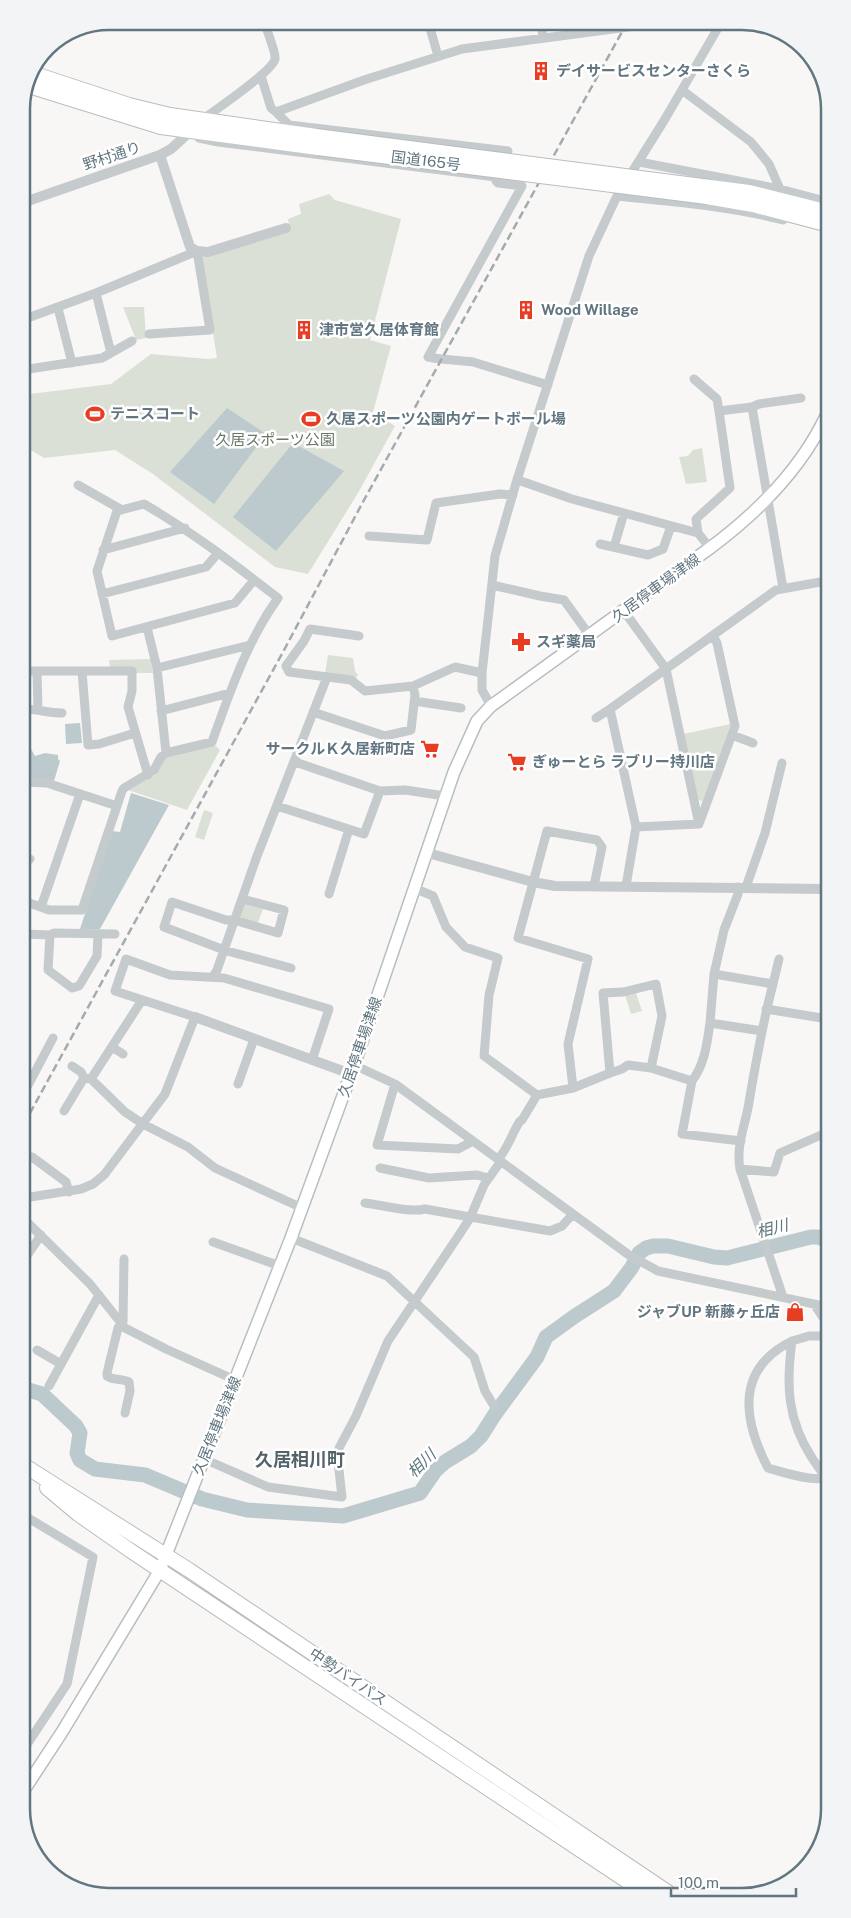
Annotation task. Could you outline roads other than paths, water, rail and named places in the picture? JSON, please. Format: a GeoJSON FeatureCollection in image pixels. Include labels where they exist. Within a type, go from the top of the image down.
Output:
{"type":"FeatureCollection","features":[{"type":"Feature","properties":{"kind":"highway","name":"国道165号"},"geometry":{"type":"LineString","coordinates":[[38,75],[129,105],[317,142]]}},
{"type":"Feature","properties":{"kind":"highway","name":"国道165号"},"geometry":{"type":"LineString","coordinates":[[34,87],[161,126],[317,142],[709,192],[749,192],[821,210]]}},
{"type":"Feature","properties":{"kind":"highway","name":"国道165号"},"geometry":{"type":"LineString","coordinates":[[709,192],[821,223]]}},
{"type":"Feature","properties":{"kind":"highway","name":"中勢バイパス"},"geometry":{"type":"LineString","coordinates":[[30,1471],[166,1555],[662,1888]]}},
{"type":"Feature","properties":{"kind":"highway","name":"中勢バイパス"},"geometry":{"type":"LineString","coordinates":[[30,1472],[78,1514],[637,1888]]}},
{"type":"Feature","properties":{"kind":"main road","name":"久居停車場津線"},"geometry":{"type":"LineString","coordinates":[[30,1781],[160,1570],[291,1238],[353,1070],[445,796],[468,739],[477,722],[491,706],[590,636],[743,522],[786,478],[821,424]]}},
{"type":"Feature","properties":{"kind":"street"},"geometry":{"type":"LineString","coordinates":[[202,120],[261,76],[274,60],[266,30]]}},
{"type":"Feature","properties":{"kind":"street"},"geometry":{"type":"LineString","coordinates":[[431,30],[438,56]]}},
{"type":"Feature","properties":{"kind":"street"},"geometry":{"type":"LineString","coordinates":[[542,30],[543,38]]}},
{"type":"Feature","properties":{"kind":"street"},"geometry":{"type":"LineString","coordinates":[[276,112],[364,80],[462,49],[604,30]]}},
{"type":"Feature","properties":{"kind":"street"},"geometry":{"type":"LineString","coordinates":[[491,706],[482,690],[482,673],[495,556],[589,256],[618,196],[717,30]]}},
{"type":"Feature","properties":{"kind":"street"},"geometry":{"type":"LineString","coordinates":[[261,76],[271,108],[289,125],[508,151],[496,181],[498,183],[522,186],[428,357],[447,361],[473,362],[548,385]]}},
{"type":"Feature","properties":{"kind":"street"},"geometry":{"type":"LineString","coordinates":[[682,90],[751,142],[769,164],[780,189]]}},
{"type":"Feature","properties":{"kind":"street","name":"野村通り"},"geometry":{"type":"LineString","coordinates":[[30,200],[160,155],[171,149],[202,120]]}},
{"type":"Feature","properties":{"kind":"street"},"geometry":{"type":"LineString","coordinates":[[192,130],[199,138],[218,142],[496,177]]}},
{"type":"Feature","properties":{"kind":"street"},"geometry":{"type":"LineString","coordinates":[[160,155],[190,247],[197,251],[208,252],[286,228]]}},
{"type":"Feature","properties":{"kind":"street"},"geometry":{"type":"LineString","coordinates":[[639,162],[780,189],[821,200]]}},
{"type":"Feature","properties":{"kind":"street"},"geometry":{"type":"LineString","coordinates":[[618,196],[696,204],[773,217],[821,230]]}},
{"type":"Feature","properties":{"kind":"street"},"geometry":{"type":"LineString","coordinates":[[30,317],[96,293],[197,251]]}},
{"type":"Feature","properties":{"kind":"street"},"geometry":{"type":"LineString","coordinates":[[148,334],[210,330],[197,251]]}},
{"type":"Feature","properties":{"kind":"street"},"geometry":{"type":"LineString","coordinates":[[96,293],[111,353]]}},
{"type":"Feature","properties":{"kind":"street"},"geometry":{"type":"LineString","coordinates":[[58,308],[72,364]]}},
{"type":"Feature","properties":{"kind":"street"},"geometry":{"type":"LineString","coordinates":[[30,369],[102,358],[132,342]]}},
{"type":"Feature","properties":{"kind":"street"},"geometry":{"type":"LineString","coordinates":[[694,379],[717,399],[730,488],[696,519],[698,533],[710,548]]}},
{"type":"Feature","properties":{"kind":"street"},"geometry":{"type":"LineString","coordinates":[[719,411],[801,398]]}},
{"type":"Feature","properties":{"kind":"street"},"geometry":{"type":"LineString","coordinates":[[752,407],[783,588]]}},
{"type":"Feature","properties":{"kind":"street"},"geometry":{"type":"LineString","coordinates":[[518,480],[572,499],[698,533]]}},
{"type":"Feature","properties":{"kind":"street"},"geometry":{"type":"LineString","coordinates":[[78,485],[122,510]]}},
{"type":"Feature","properties":{"kind":"street"},"geometry":{"type":"LineString","coordinates":[[369,536],[427,540],[436,503],[500,494],[513,495]]}},
{"type":"Feature","properties":{"kind":"street"},"geometry":{"type":"LineString","coordinates":[[30,903],[49,910],[82,910],[124,788],[154,770],[161,757],[166,753],[212,742],[250,645],[263,619],[278,598],[186,528],[144,504],[117,511],[97,571],[112,636],[236,604],[254,580]]}},
{"type":"Feature","properties":{"kind":"street"},"geometry":{"type":"LineString","coordinates":[[614,547],[624,513]]}},
{"type":"Feature","properties":{"kind":"street"},"geometry":{"type":"LineString","coordinates":[[600,544],[639,554],[656,552],[663,549],[671,526]]}},
{"type":"Feature","properties":{"kind":"street"},"geometry":{"type":"LineString","coordinates":[[103,550],[186,528]]}},
{"type":"Feature","properties":{"kind":"street"},"geometry":{"type":"LineString","coordinates":[[102,594],[206,567],[218,553]]}},
{"type":"Feature","properties":{"kind":"street"},"geometry":{"type":"LineString","coordinates":[[596,718],[776,590],[821,582]]}},
{"type":"Feature","properties":{"kind":"street"},"geometry":{"type":"LineString","coordinates":[[492,585],[564,600],[590,636]]}},
{"type":"Feature","properties":{"kind":"street"},"geometry":{"type":"LineString","coordinates":[[624,611],[666,669],[699,824]]}},
{"type":"Feature","properties":{"kind":"street"},"geometry":{"type":"LineString","coordinates":[[147,627],[157,668],[166,753]]}},
{"type":"Feature","properties":{"kind":"street"},"geometry":{"type":"LineString","coordinates":[[359,636],[310,630],[286,666],[289,672],[352,680],[364,691],[413,686],[455,667],[482,673]]}},
{"type":"Feature","properties":{"kind":"street"},"geometry":{"type":"LineString","coordinates":[[699,824],[735,726],[717,643],[713,636]]}},
{"type":"Feature","properties":{"kind":"street"},"geometry":{"type":"LineString","coordinates":[[157,668],[250,645]]}},
{"type":"Feature","properties":{"kind":"street"},"geometry":{"type":"LineString","coordinates":[[82,671],[88,744],[99,744],[135,733]]}},
{"type":"Feature","properties":{"kind":"street"},"geometry":{"type":"LineString","coordinates":[[30,672],[132,672],[132,691],[128,706],[148,775]]}},
{"type":"Feature","properties":{"kind":"street"},"geometry":{"type":"LineString","coordinates":[[36,672],[38,710]]}},
{"type":"Feature","properties":{"kind":"street"},"geometry":{"type":"LineString","coordinates":[[212,977],[217,970],[234,920],[327,677]]}},
{"type":"Feature","properties":{"kind":"street"},"geometry":{"type":"LineString","coordinates":[[313,712],[386,736],[411,730],[414,702],[413,686]]}},
{"type":"Feature","properties":{"kind":"street"},"geometry":{"type":"LineString","coordinates":[[161,711],[230,693]]}},
{"type":"Feature","properties":{"kind":"street"},"geometry":{"type":"LineString","coordinates":[[414,702],[461,708]]}},
{"type":"Feature","properties":{"kind":"street"},"geometry":{"type":"LineString","coordinates":[[30,709],[47,713],[62,713]]}},
{"type":"Feature","properties":{"kind":"street"},"geometry":{"type":"LineString","coordinates":[[610,709],[636,827],[626,886]]}},
{"type":"Feature","properties":{"kind":"street"},"geometry":{"type":"LineString","coordinates":[[732,734],[753,743]]}},
{"type":"Feature","properties":{"kind":"street"},"geometry":{"type":"LineString","coordinates":[[295,762],[380,790],[404,790],[445,796]]}},
{"type":"Feature","properties":{"kind":"street"},"geometry":{"type":"LineString","coordinates":[[741,1141],[682,1134],[692,1081],[698,1073],[704,1056],[710,1022],[714,974],[724,930],[765,832],[782,763]]}},
{"type":"Feature","properties":{"kind":"street"},"geometry":{"type":"LineString","coordinates":[[30,782],[47,783],[117,806]]}},
{"type":"Feature","properties":{"kind":"street"},"geometry":{"type":"LineString","coordinates":[[277,806],[364,834],[380,790]]}},
{"type":"Feature","properties":{"kind":"street"},"geometry":{"type":"LineString","coordinates":[[41,907],[80,794]]}},
{"type":"Feature","properties":{"kind":"street"},"geometry":{"type":"LineString","coordinates":[[636,827],[699,824]]}},
{"type":"Feature","properties":{"kind":"street"},"geometry":{"type":"LineString","coordinates":[[329,894],[349,829]]}},
{"type":"Feature","properties":{"kind":"street"},"geometry":{"type":"LineString","coordinates":[[573,1088],[568,1044],[588,959],[518,938],[548,830],[597,840],[602,847],[594,886]]}},
{"type":"Feature","properties":{"kind":"street"},"geometry":{"type":"LineString","coordinates":[[427,851],[436,856],[555,886],[821,889]]}},
{"type":"Feature","properties":{"kind":"street"},"geometry":{"type":"LineString","coordinates":[[414,888],[433,896],[446,927],[464,947],[498,958],[489,995],[484,1056],[536,1095],[573,1088],[622,1070],[628,1065],[651,1068],[692,1081]]}},
{"type":"Feature","properties":{"kind":"street"},"geometry":{"type":"LineString","coordinates":[[242,899],[284,910],[278,933],[234,920],[226,920],[172,902],[164,927],[228,951],[291,968]]}},
{"type":"Feature","properties":{"kind":"street"},"geometry":{"type":"LineString","coordinates":[[30,934],[115,934]]}},
{"type":"Feature","properties":{"kind":"street"},"geometry":{"type":"LineString","coordinates":[[50,935],[48,970],[72,988],[79,986],[97,956],[98,934]]}},
{"type":"Feature","properties":{"kind":"street"},"geometry":{"type":"LineString","coordinates":[[312,1060],[329,1009],[224,978],[170,975],[126,959],[116,991],[195,1017],[312,1060],[353,1070],[395,1084],[629,1255],[658,1271],[821,1306]]}},
{"type":"Feature","properties":{"kind":"street"},"geometry":{"type":"LineString","coordinates":[[779,959],[766,1009],[738,1161],[783,1297]]}},
{"type":"Feature","properties":{"kind":"street"},"geometry":{"type":"LineString","coordinates":[[714,974],[773,984]]}},
{"type":"Feature","properties":{"kind":"street"},"geometry":{"type":"LineString","coordinates":[[610,1073],[603,993],[624,992],[656,984],[662,1009],[662,1022],[651,1068]]}},
{"type":"Feature","properties":{"kind":"street"},"geometry":{"type":"LineString","coordinates":[[64,1111],[112,1047],[142,1000]]}},
{"type":"Feature","properties":{"kind":"street"},"geometry":{"type":"LineString","coordinates":[[766,1009],[821,1018]]}},
{"type":"Feature","properties":{"kind":"street"},"geometry":{"type":"LineString","coordinates":[[30,1197],[69,1192],[87,1187],[98,1180],[159,1103],[170,1084],[195,1017]]}},
{"type":"Feature","properties":{"kind":"street"},"geometry":{"type":"LineString","coordinates":[[710,1022],[762,1031]]}},
{"type":"Feature","properties":{"kind":"street"},"geometry":{"type":"LineString","coordinates":[[30,1082],[53,1038]]}},
{"type":"Feature","properties":{"kind":"street"},"geometry":{"type":"LineString","coordinates":[[238,1084],[254,1039]]}},
{"type":"Feature","properties":{"kind":"street"},"geometry":{"type":"LineString","coordinates":[[112,1047],[123,1054]]}},
{"type":"Feature","properties":{"kind":"street"},"geometry":{"type":"LineString","coordinates":[[72,1066],[125,1112],[143,1124],[188,1147],[215,1168],[302,1208]]}},
{"type":"Feature","properties":{"kind":"street"},"geometry":{"type":"LineString","coordinates":[[395,1084],[376,1145],[458,1150],[473,1141]]}},
{"type":"Feature","properties":{"kind":"street"},"geometry":{"type":"LineString","coordinates":[[204,1459],[268,1487],[342,1497],[338,1461],[339,1448],[356,1416],[388,1342],[470,1218],[488,1178],[536,1095]]}},
{"type":"Feature","properties":{"kind":"street"},"geometry":{"type":"LineString","coordinates":[[740,1169],[774,1172],[780,1153],[821,1135]]}},
{"type":"Feature","properties":{"kind":"street"},"geometry":{"type":"LineString","coordinates":[[32,1157],[66,1182],[69,1192]]}},
{"type":"Feature","properties":{"kind":"street"},"geometry":{"type":"LineString","coordinates":[[380,1168],[429,1178],[477,1175],[488,1178]]}},
{"type":"Feature","properties":{"kind":"street"},"geometry":{"type":"LineString","coordinates":[[365,1203],[404,1210],[425,1209],[550,1232],[562,1226],[573,1214]]}},
{"type":"Feature","properties":{"kind":"street"},"geometry":{"type":"LineString","coordinates":[[30,1225],[90,1284],[125,1328],[166,1350],[235,1380]]}},
{"type":"Feature","properties":{"kind":"street"},"geometry":{"type":"LineString","coordinates":[[30,1251],[41,1235]]}},
{"type":"Feature","properties":{"kind":"street"},"geometry":{"type":"LineString","coordinates":[[291,1238],[387,1276],[474,1357],[485,1391],[494,1406]]}},
{"type":"Feature","properties":{"kind":"street"},"geometry":{"type":"LineString","coordinates":[[214,1242],[280,1266]]}},
{"type":"Feature","properties":{"kind":"street"},"geometry":{"type":"LineString","coordinates":[[124,1259],[122,1324],[118,1328],[107,1376],[129,1382],[130,1391],[125,1413]]}},
{"type":"Feature","properties":{"kind":"street"},"geometry":{"type":"LineString","coordinates":[[49,1386],[99,1295]]}},
{"type":"Feature","properties":{"kind":"street"},"geometry":{"type":"LineString","coordinates":[[814,1304],[821,1314]]}},
{"type":"Feature","properties":{"kind":"street"},"geometry":{"type":"LineString","coordinates":[[821,1336],[809,1336],[792,1341],[774,1351],[756,1372],[749,1395],[750,1424],[768,1468],[815,1479],[821,1479]]}},
{"type":"Feature","properties":{"kind":"street"},"geometry":{"type":"LineString","coordinates":[[792,1341],[788,1374],[791,1408],[802,1441],[821,1468]]}},
{"type":"Feature","properties":{"kind":"street"},"geometry":{"type":"LineString","coordinates":[[37,1350],[61,1364]]}},
{"type":"Feature","properties":{"kind":"street"},"geometry":{"type":"LineString","coordinates":[[30,1519],[93,1557],[67,1684],[30,1740]]}},
{"type":"Feature","properties":{"kind":"waterway","name":"相川"},"geometry":{"type":"LineString","coordinates":[[30,1390],[42,1394],[76,1426],[80,1433],[77,1453],[80,1460],[95,1469],[145,1475],[202,1499],[247,1510],[343,1516],[420,1493],[435,1471],[445,1462],[471,1446],[481,1436],[537,1357],[546,1337],[614,1291],[632,1267],[639,1253],[646,1248],[668,1246],[714,1257],[727,1258],[811,1237],[821,1238]]}},
{"type":"Feature","properties":{"kind":"railway"},"geometry":{"type":"LineString","coordinates":[[30,1113],[623,30]]}},
{"type":"Feature","properties":{"kind":"place","name":"デイサービスセンターさくら"},"geometry":{"type":"Point","coordinates":[541,71]}},
{"type":"Feature","properties":{"kind":"place","name":"Wood Willage"},"geometry":{"type":"Point","coordinates":[526,310]}},
{"type":"Feature","properties":{"kind":"place","name":"津市営久居体育館"},"geometry":{"type":"Point","coordinates":[304,330]}},
{"type":"Feature","properties":{"kind":"place","name":"テニスコート"},"geometry":{"type":"Point","coordinates":[95,414]}},
{"type":"Feature","properties":{"kind":"place","name":"久居スポーツ公園内ゲートボール場"},"geometry":{"type":"Point","coordinates":[311,419]}},
{"type":"Feature","properties":{"kind":"place","name":"スギ薬局"},"geometry":{"type":"Point","coordinates":[521,642]}},
{"type":"Feature","properties":{"kind":"place","name":"サークルＫ久居新町店"},"geometry":{"type":"Point","coordinates":[430,749]}},
{"type":"Feature","properties":{"kind":"place","name":"ぎゅーとら ラブリー持川店"},"geometry":{"type":"Point","coordinates":[517,762]}},
{"type":"Feature","properties":{"kind":"place","name":"ジャブUP 新藤ヶ丘店"},"geometry":{"type":"Point","coordinates":[795,1312]}},
{"type":"Feature","properties":{"kind":"district","name":"久居相川町"},"geometry":{"type":"Point","coordinates":[300,1460]}},
{"type":"Feature","properties":{"kind":"park label","name":"久居スポーツ公園"},"geometry":{"type":"Point","coordinates":[275,440]}}]}
